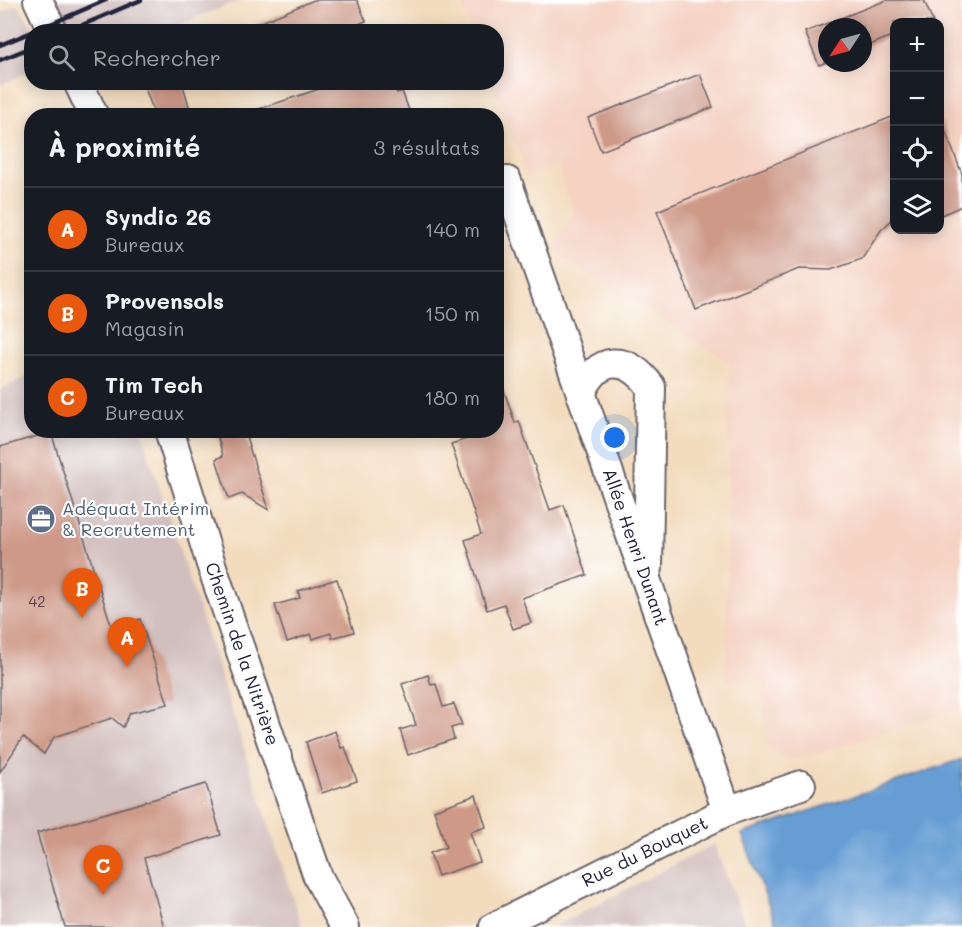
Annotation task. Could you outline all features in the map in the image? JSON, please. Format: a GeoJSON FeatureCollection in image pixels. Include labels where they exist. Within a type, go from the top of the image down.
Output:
{"type":"FeatureCollection","features":[{"type":"Feature","properties":{"kind":"street"},"geometry":{"type":"LineString","coordinates":[[38,0],[49,24]]}},
{"type":"Feature","properties":{"kind":"street"},"geometry":{"type":"LineString","coordinates":[[82,90],[90,108]]}},
{"type":"Feature","properties":{"kind":"street","name":"Allée Henri Dunant"},"geometry":{"type":"LineString","coordinates":[[507,181],[727,811]]}},
{"type":"Feature","properties":{"kind":"street"},"geometry":{"type":"LineString","coordinates":[[581,394],[588,378],[596,369],[611,363],[627,364],[641,373],[651,387],[648,585]]}},
{"type":"Feature","properties":{"kind":"street","name":"Chemin de la Nitrière"},"geometry":{"type":"LineString","coordinates":[[172,438],[211,564],[318,878],[345,927]]}},
{"type":"Feature","properties":{"kind":"street","name":"Rue du Bouquet"},"geometry":{"type":"LineString","coordinates":[[494,927],[727,811],[801,785]]}},
{"type":"Feature","properties":{"kind":"street","name":"Chemin de la Nitrière"},"geometry":{"type":"LineString","coordinates":[[318,878],[321,927]]}},
{"type":"Feature","properties":{"kind":"shaded area"},"geometry":{"type":"Polygon","coordinates":[[[56,0],[241,0],[181,24],[68,24],[56,0]]]}},
{"type":"Feature","properties":{"kind":"shaded area"},"geometry":{"type":"Polygon","coordinates":[[[460,0],[962,0],[962,708],[798,760],[777,757],[766,742],[763,681],[726,681],[729,362],[552,250],[574,214],[557,164],[527,176],[504,115],[504,108],[501,108],[495,90],[504,90],[504,24],[469,24],[460,0]]]}},
{"type":"Feature","properties":{"kind":"shaded area"},"geometry":{"type":"Polygon","coordinates":[[[18,5],[30,24],[24,24],[24,74],[0,85],[0,13],[18,5]]]}},
{"type":"Feature","properties":{"kind":"shaded area"},"geometry":{"type":"Polygon","coordinates":[[[24,378],[24,438],[143,438],[302,927],[0,927],[0,390],[24,378]]]}},
{"type":"Feature","properties":{"kind":"shaded area"},"geometry":{"type":"Polygon","coordinates":[[[714,844],[746,927],[554,927],[714,844]]]}},
{"type":"Feature","properties":{"kind":"water"},"geometry":{"type":"Polygon","coordinates":[[[962,759],[962,927],[777,927],[742,834],[962,759]]]}},
{"type":"Feature","properties":{"kind":"building"},"geometry":{"type":"Polygon","coordinates":[[[314,0],[357,0],[366,21],[358,24],[257,24],[314,0]]]}},
{"type":"Feature","properties":{"kind":"building"},"geometry":{"type":"Polygon","coordinates":[[[887,0],[924,0],[931,18],[890,18],[890,37],[872,44],[872,18],[841,18],[887,0]]]}},
{"type":"Feature","properties":{"kind":"building"},"geometry":{"type":"Polygon","coordinates":[[[818,27],[818,63],[805,32],[818,27]]]}},
{"type":"Feature","properties":{"kind":"building"},"geometry":{"type":"Polygon","coordinates":[[[700,74],[713,107],[601,151],[588,118],[700,74]]]}},
{"type":"Feature","properties":{"kind":"building"},"geometry":{"type":"Polygon","coordinates":[[[146,90],[184,90],[190,108],[152,108],[146,90]]]}},
{"type":"Feature","properties":{"kind":"building"},"geometry":{"type":"Polygon","coordinates":[[[316,90],[395,90],[397,93],[402,91],[408,108],[262,108],[316,90]]]}},
{"type":"Feature","properties":{"kind":"building"},"geometry":{"type":"Polygon","coordinates":[[[890,118],[890,222],[881,230],[862,259],[831,270],[799,269],[696,310],[657,211],[890,118]]]}},
{"type":"Feature","properties":{"kind":"building"},"geometry":{"type":"Polygon","coordinates":[[[944,128],[962,174],[962,206],[944,214],[944,128]]]}},
{"type":"Feature","properties":{"kind":"building"},"geometry":{"type":"Polygon","coordinates":[[[504,391],[515,423],[519,421],[550,510],[564,505],[587,575],[522,598],[531,623],[513,629],[504,604],[487,610],[465,540],[481,534],[451,444],[470,438],[504,438],[504,391]]]}},
{"type":"Feature","properties":{"kind":"building"},"geometry":{"type":"Polygon","coordinates":[[[31,438],[53,438],[112,628],[140,619],[168,704],[130,713],[123,727],[112,718],[54,737],[44,754],[23,737],[0,772],[0,447],[31,438]]]}},
{"type":"Feature","properties":{"kind":"building"},"geometry":{"type":"Polygon","coordinates":[[[218,438],[246,438],[269,510],[242,494],[229,499],[216,459],[223,456],[218,438]]]}},
{"type":"Feature","properties":{"kind":"building"},"geometry":{"type":"Polygon","coordinates":[[[337,579],[354,632],[332,638],[331,633],[313,639],[311,634],[287,642],[275,605],[300,598],[298,591],[337,579]]]}},
{"type":"Feature","properties":{"kind":"building"},"geometry":{"type":"Polygon","coordinates":[[[428,675],[431,685],[436,684],[443,707],[454,704],[462,725],[451,728],[454,739],[408,755],[400,730],[416,725],[402,684],[428,675]]]}},
{"type":"Feature","properties":{"kind":"building"},"geometry":{"type":"Polygon","coordinates":[[[335,731],[341,748],[345,747],[357,781],[322,793],[306,742],[335,731]]]}},
{"type":"Feature","properties":{"kind":"building"},"geometry":{"type":"Polygon","coordinates":[[[206,784],[221,835],[144,858],[164,927],[65,927],[37,833],[206,784]]]}},
{"type":"Feature","properties":{"kind":"building"},"geometry":{"type":"Polygon","coordinates":[[[476,795],[486,827],[470,832],[480,862],[438,876],[430,853],[446,847],[434,810],[476,795]]]}},
{"type":"Feature","properties":{"kind":"railway"},"geometry":{"type":"LineString","coordinates":[[50,24],[106,0]]}},
{"type":"Feature","properties":{"kind":"railway"},"geometry":{"type":"LineString","coordinates":[[85,24],[141,0]]}},
{"type":"Feature","properties":{"kind":"railway"},"geometry":{"type":"LineString","coordinates":[[0,45],[24,35]]}},
{"type":"Feature","properties":{"kind":"railway"},"geometry":{"type":"LineString","coordinates":[[0,60],[24,50]]}},
{"type":"Feature","properties":{"kind":"place","name":"Adéquat Intérim & Recrutement"},"geometry":{"type":"Point","coordinates":[41,519]}},
{"type":"Feature","properties":{"kind":"place","name":"Provensols"},"geometry":{"type":"Point","coordinates":[82,618]}},
{"type":"Feature","properties":{"kind":"place","name":"Syndic 26"},"geometry":{"type":"Point","coordinates":[127,667]}},
{"type":"Feature","properties":{"kind":"place","name":"Tim Tech"},"geometry":{"type":"Point","coordinates":[103,895]}}]}
